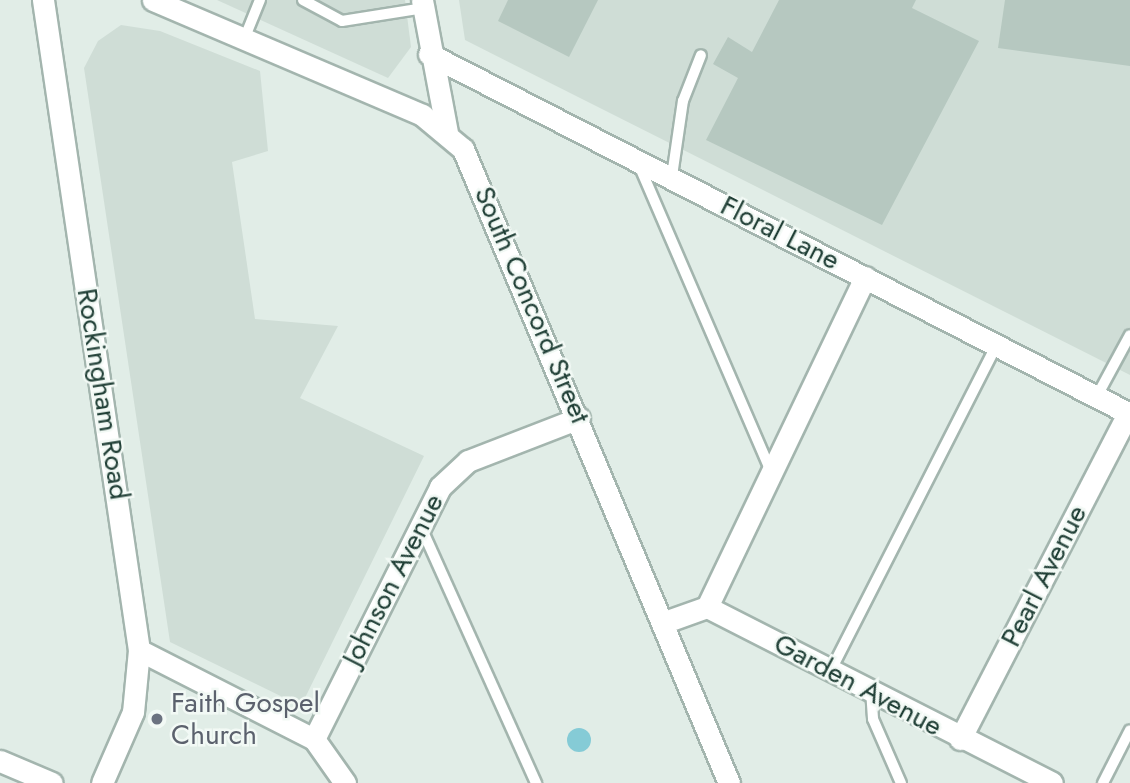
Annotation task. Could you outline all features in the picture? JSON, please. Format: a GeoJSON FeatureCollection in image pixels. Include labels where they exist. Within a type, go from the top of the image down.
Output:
{"type":"FeatureCollection","features":[{"type":"Feature","properties":{"kind":"street","name":"Rockingham Road"},"geometry":{"type":"LineString","coordinates":[[43,0],[139,650],[133,712],[102,783]]}},
{"type":"Feature","properties":{"kind":"street","name":"South Concord Street"},"geometry":{"type":"LineString","coordinates":[[153,0],[245,37],[447,132],[474,167],[729,783]]}},
{"type":"Feature","properties":{"kind":"street"},"geometry":{"type":"LineString","coordinates":[[423,4],[429,54],[447,132]]}},
{"type":"Feature","properties":{"kind":"street","name":"Floral Lane"},"geometry":{"type":"LineString","coordinates":[[429,54],[1129,413]]}},
{"type":"Feature","properties":{"kind":"street"},"geometry":{"type":"LineString","coordinates":[[662,623],[707,607],[865,277]]}},
{"type":"Feature","properties":{"kind":"street","name":"Pearl Avenue"},"geometry":{"type":"LineString","coordinates":[[960,739],[1129,413]]}},
{"type":"Feature","properties":{"kind":"street","name":"Johnson Avenue"},"geometry":{"type":"LineString","coordinates":[[314,739],[440,487],[468,461],[579,418]]}},
{"type":"Feature","properties":{"kind":"street","name":"Garden Avenue"},"geometry":{"type":"LineString","coordinates":[[707,607],[871,690],[960,739],[1052,783]]}},
{"type":"Feature","properties":{"kind":"street"},"geometry":{"type":"LineString","coordinates":[[139,650],[314,739],[345,783]]}},
{"type":"Feature","properties":{"kind":"street"},"geometry":{"type":"LineString","coordinates":[[0,761],[52,783]]}},
{"type":"Feature","properties":{"kind":"lane"},"geometry":{"type":"LineString","coordinates":[[245,37],[260,0]]}},
{"type":"Feature","properties":{"kind":"lane"},"geometry":{"type":"LineString","coordinates":[[303,0],[342,21],[423,4]]}},
{"type":"Feature","properties":{"kind":"lane"},"geometry":{"type":"LineString","coordinates":[[671,176],[683,131],[683,101],[701,55]]}},
{"type":"Feature","properties":{"kind":"lane"},"geometry":{"type":"LineString","coordinates":[[637,159],[772,475]]}},
{"type":"Feature","properties":{"kind":"lane"},"geometry":{"type":"LineString","coordinates":[[1097,396],[1130,335]]}},
{"type":"Feature","properties":{"kind":"lane"},"geometry":{"type":"LineString","coordinates":[[831,670],[997,344]]}},
{"type":"Feature","properties":{"kind":"lane"},"geometry":{"type":"LineString","coordinates":[[420,524],[536,783]]}},
{"type":"Feature","properties":{"kind":"lane"},"geometry":{"type":"LineString","coordinates":[[871,690],[873,719],[901,783]]}},
{"type":"Feature","properties":{"kind":"lane"},"geometry":{"type":"LineString","coordinates":[[1102,783],[1130,730]]}},
{"type":"Feature","properties":{"kind":"shaded area"},"geometry":{"type":"Polygon","coordinates":[[[217,0],[405,0],[411,47],[388,78],[217,0]]]}},
{"type":"Feature","properties":{"kind":"shaded area"},"geometry":{"type":"Polygon","coordinates":[[[459,0],[1130,0],[1130,375],[465,40],[459,0]]]}},
{"type":"Feature","properties":{"kind":"shaded area"},"geometry":{"type":"Polygon","coordinates":[[[121,25],[160,31],[260,71],[268,151],[232,162],[255,319],[338,326],[300,398],[424,456],[301,706],[170,642],[84,68],[98,41],[121,25]]]}},
{"type":"Feature","properties":{"kind":"water"},"geometry":{"type":"Polygon","coordinates":[[[579,728],[588,731],[591,740],[588,749],[579,752],[570,749],[567,740],[570,731],[579,728]]]}},
{"type":"Feature","properties":{"kind":"building"},"geometry":{"type":"Polygon","coordinates":[[[508,0],[598,0],[569,57],[498,21],[508,0]]]}},
{"type":"Feature","properties":{"kind":"building"},"geometry":{"type":"Polygon","coordinates":[[[779,0],[916,0],[912,8],[979,41],[882,225],[706,140],[738,78],[713,64],[728,37],[752,52],[779,0]]]}},
{"type":"Feature","properties":{"kind":"building"},"geometry":{"type":"Polygon","coordinates":[[[1005,0],[1130,0],[1130,66],[998,48],[1005,0]]]}},
{"type":"Feature","properties":{"kind":"place","name":"Faith Gospel Church"},"geometry":{"type":"Point","coordinates":[157,719]}}]}
